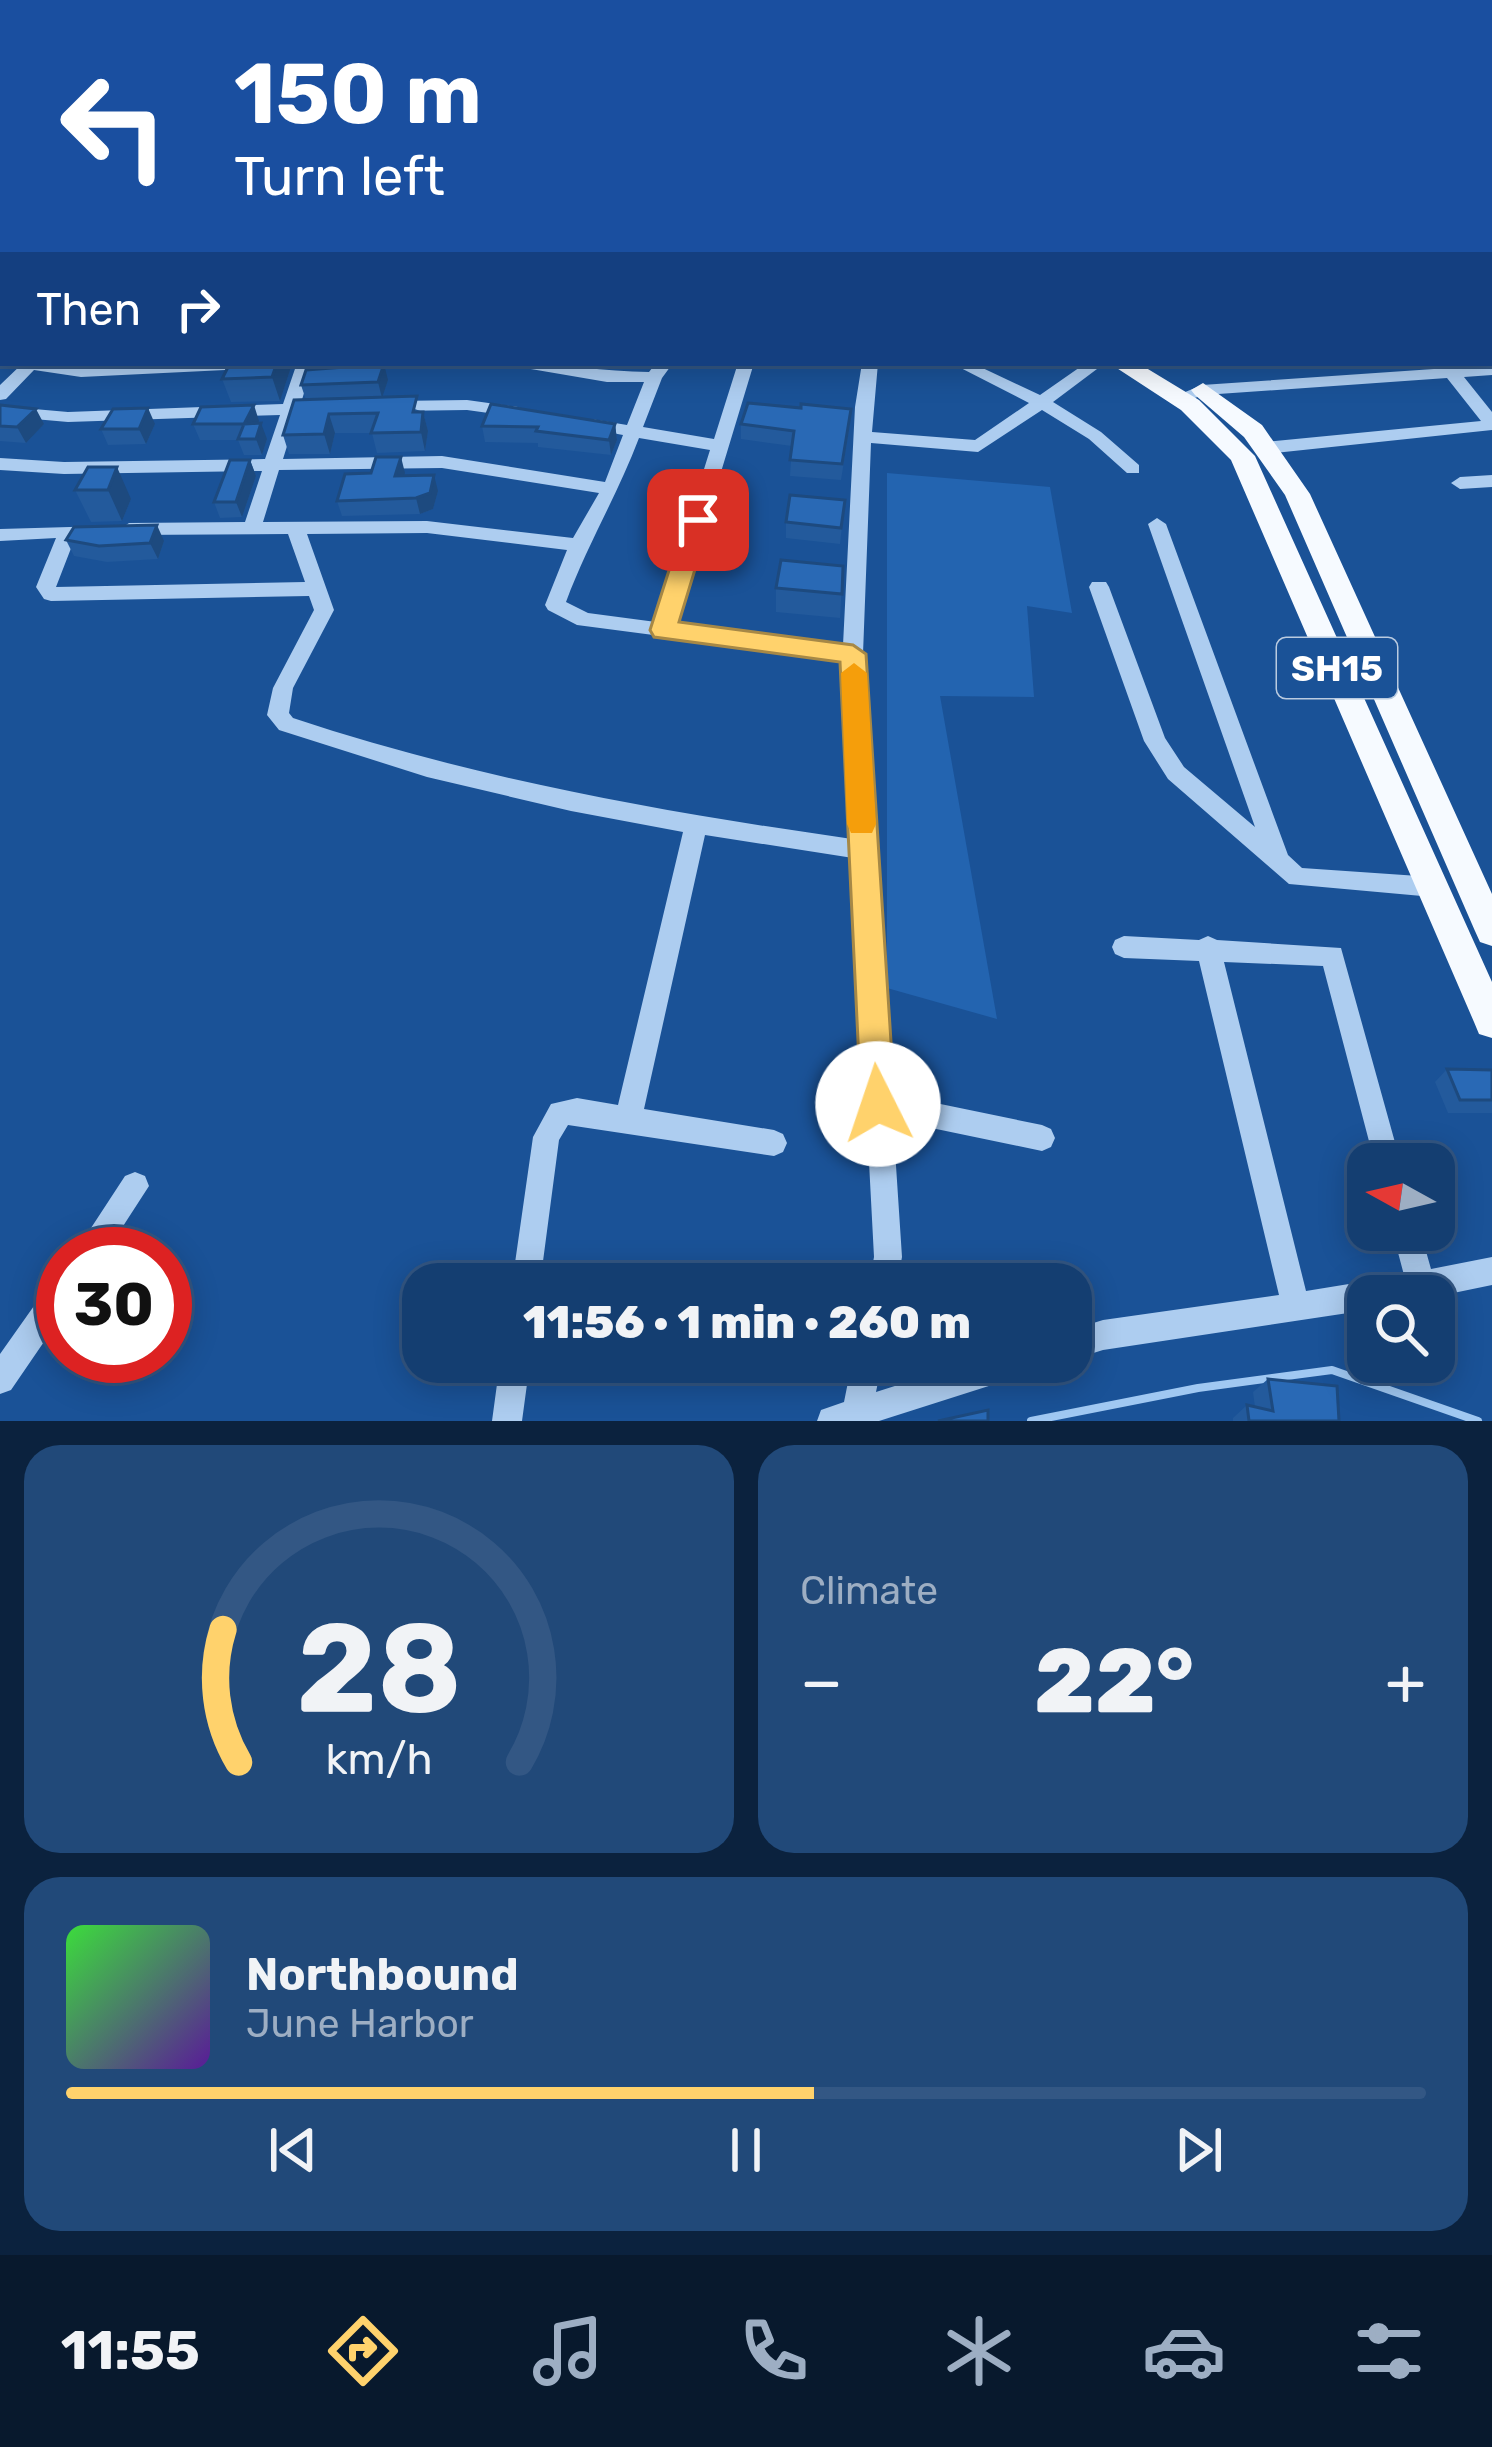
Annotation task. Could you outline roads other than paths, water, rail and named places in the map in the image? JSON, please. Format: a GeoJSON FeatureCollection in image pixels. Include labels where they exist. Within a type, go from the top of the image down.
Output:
{"type":"FeatureCollection","features":[{"type":"Feature","properties":{"kind":"main road","name":"SH15"},"geometry":{"type":"LineString","coordinates":[[1128,366],[1191,394],[1242,457],[1492,1022]]}},
{"type":"Feature","properties":{"kind":"main road","name":"SH15"},"geometry":{"type":"LineString","coordinates":[[1159,366],[1266,448],[1297,494],[1492,931]]}},
{"type":"Feature","properties":{"kind":"main road"},"geometry":{"type":"LineString","coordinates":[[1315,618],[1354,620]]}},
{"type":"Feature","properties":{"kind":"street"},"geometry":{"type":"LineString","coordinates":[[0,394],[29,366]]}},
{"type":"Feature","properties":{"kind":"street"},"geometry":{"type":"LineString","coordinates":[[44,366],[81,372],[205,366]]}},
{"type":"Feature","properties":{"kind":"street"},"geometry":{"type":"LineString","coordinates":[[251,528],[276,464],[304,366]]}},
{"type":"Feature","properties":{"kind":"street"},"geometry":{"type":"LineString","coordinates":[[544,366],[607,376],[660,370],[611,489],[578,545],[555,604],[584,620],[853,654]]}},
{"type":"Feature","properties":{"kind":"street"},"geometry":{"type":"LineString","coordinates":[[663,630],[745,366]]}},
{"type":"Feature","properties":{"kind":"street"},"geometry":{"type":"LineString","coordinates":[[870,366],[853,654],[887,1263]]}},
{"type":"Feature","properties":{"kind":"street"},"geometry":{"type":"LineString","coordinates":[[965,366],[1043,403],[1114,448],[1133,469]]}},
{"type":"Feature","properties":{"kind":"street"},"geometry":{"type":"LineString","coordinates":[[862,437],[978,446],[1089,369]]}},
{"type":"Feature","properties":{"kind":"street"},"geometry":{"type":"LineString","coordinates":[[1191,394],[1492,370]]}},
{"type":"Feature","properties":{"kind":"street"},"geometry":{"type":"LineString","coordinates":[[1451,372],[1492,424]]}},
{"type":"Feature","properties":{"kind":"street"},"geometry":{"type":"LineString","coordinates":[[382,407],[467,405],[530,414]]}},
{"type":"Feature","properties":{"kind":"street"},"geometry":{"type":"LineString","coordinates":[[0,411],[68,418],[337,408]]}},
{"type":"Feature","properties":{"kind":"street"},"geometry":{"type":"LineString","coordinates":[[572,421],[720,446]]}},
{"type":"Feature","properties":{"kind":"street"},"geometry":{"type":"LineString","coordinates":[[1266,448],[1492,424]]}},
{"type":"Feature","properties":{"kind":"street"},"geometry":{"type":"LineString","coordinates":[[0,464],[64,468],[442,462],[611,489]]}},
{"type":"Feature","properties":{"kind":"street"},"geometry":{"type":"LineString","coordinates":[[1460,484],[1492,481]]}},
{"type":"Feature","properties":{"kind":"street"},"geometry":{"type":"LineString","coordinates":[[1156,524],[1280,866]]}},
{"type":"Feature","properties":{"kind":"street"},"geometry":{"type":"LineString","coordinates":[[0,535],[427,527],[578,545]]}},
{"type":"Feature","properties":{"kind":"street"},"geometry":{"type":"LineString","coordinates":[[295,528],[324,610],[278,705],[278,715],[286,724],[356,749],[514,792],[696,826],[863,850]]}},
{"type":"Feature","properties":{"kind":"street"},"geometry":{"type":"LineString","coordinates":[[68,532],[46,587],[51,594],[319,589]]}},
{"type":"Feature","properties":{"kind":"street"},"geometry":{"type":"LineString","coordinates":[[1099,587],[1162,758],[1280,866],[1312,881],[1433,887]]}},
{"type":"Feature","properties":{"kind":"street"},"geometry":{"type":"LineString","coordinates":[[628,1120],[696,826]]}},
{"type":"Feature","properties":{"kind":"street"},"geometry":{"type":"LineString","coordinates":[[1124,947],[1208,947],[1332,956],[1382,1143]]}},
{"type":"Feature","properties":{"kind":"street"},"geometry":{"type":"LineString","coordinates":[[1208,947],[1296,1307]]}},
{"type":"Feature","properties":{"kind":"street"},"geometry":{"type":"LineString","coordinates":[[878,1104],[1042,1138]]}},
{"type":"Feature","properties":{"kind":"street"},"geometry":{"type":"LineString","coordinates":[[529,1263],[551,1121],[560,1114],[577,1111],[774,1143]]}},
{"type":"Feature","properties":{"kind":"street"},"geometry":{"type":"LineString","coordinates":[[107,1227],[135,1186]]}},
{"type":"Feature","properties":{"kind":"street"},"geometry":{"type":"LineString","coordinates":[[1455,1281],[1492,1271]]}},
{"type":"Feature","properties":{"kind":"street"},"geometry":{"type":"LineString","coordinates":[[1092,1338],[1347,1299]]}},
{"type":"Feature","properties":{"kind":"street"},"geometry":{"type":"LineString","coordinates":[[0,1378],[36,1327]]}},
{"type":"Feature","properties":{"kind":"street"},"geometry":{"type":"LineString","coordinates":[[507,1421],[512,1383]]}},
{"type":"Feature","properties":{"kind":"street"},"geometry":{"type":"LineString","coordinates":[[844,1417],[858,1383]]}},
{"type":"Feature","properties":{"kind":"street"},"geometry":{"type":"LineString","coordinates":[[844,1417],[951,1383]]}},
{"type":"Feature","properties":{"kind":"waterway"},"geometry":{"type":"LineString","coordinates":[[1031,1421],[1198,1388],[1332,1370],[1478,1421]]}}]}
